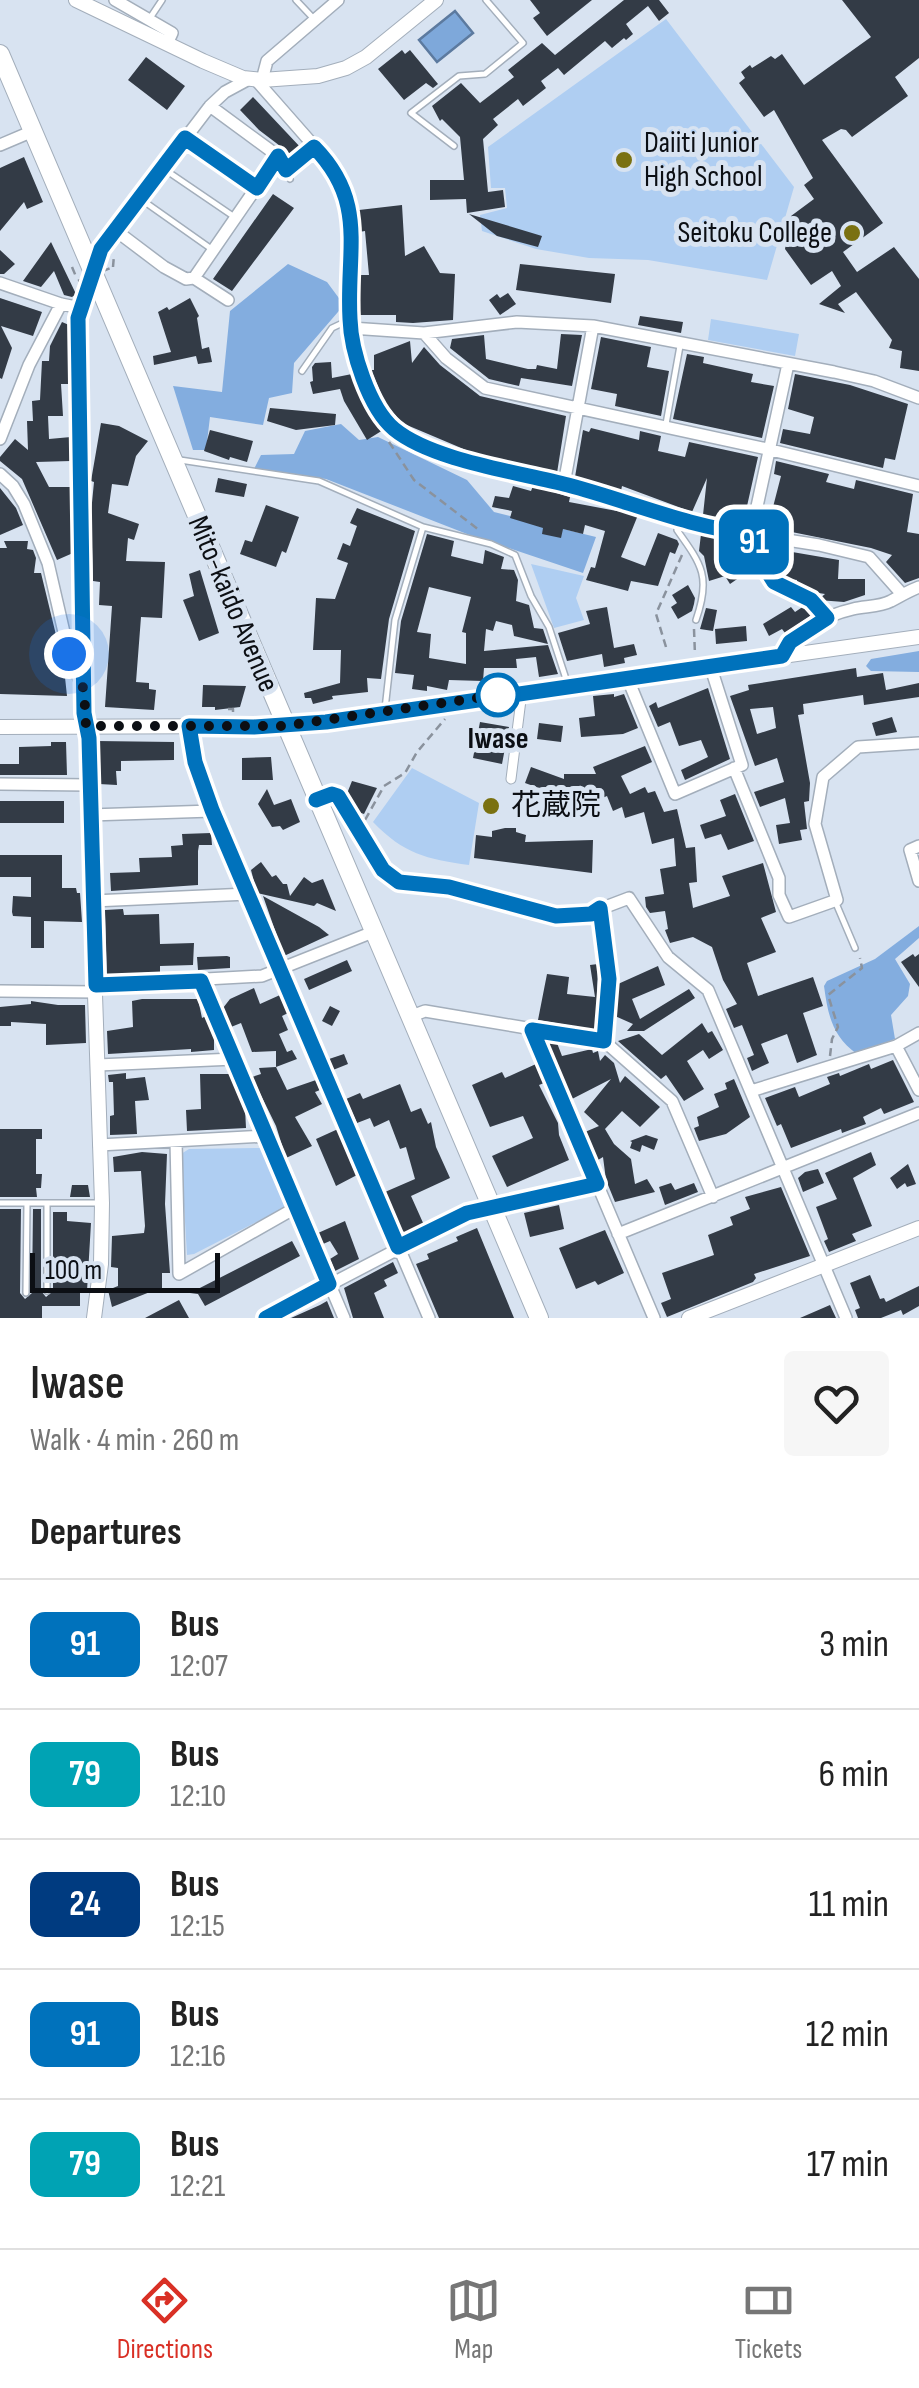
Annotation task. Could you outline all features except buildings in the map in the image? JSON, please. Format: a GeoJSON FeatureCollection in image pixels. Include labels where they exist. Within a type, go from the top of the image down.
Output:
{"type":"FeatureCollection","features":[{"type":"Feature","properties":{"kind":"highway","name":"Mito-kaido Avenue"},"geometry":{"type":"LineString","coordinates":[[0,54],[539,1318]]}},
{"type":"Feature","properties":{"kind":"street"},"geometry":{"type":"LineString","coordinates":[[76,0],[166,44],[256,79],[336,171],[346,191],[350,215],[350,324],[354,356],[386,421],[408,438],[470,462],[564,484],[722,530],[843,549],[869,558],[901,593]]}},
{"type":"Feature","properties":{"kind":"street"},"geometry":{"type":"LineString","coordinates":[[115,0],[172,33],[166,44]]}},
{"type":"Feature","properties":{"kind":"street"},"geometry":{"type":"LineString","coordinates":[[256,79],[267,61],[338,0]]}},
{"type":"Feature","properties":{"kind":"street"},"geometry":{"type":"LineString","coordinates":[[94,1318],[102,1203],[84,690],[78,343],[81,308],[101,249],[210,106],[225,92],[256,79],[318,76],[346,68],[366,57],[436,0]]}},
{"type":"Feature","properties":{"kind":"street"},"geometry":{"type":"LineString","coordinates":[[194,278],[278,156],[210,106]]}},
{"type":"Feature","properties":{"kind":"street"},"geometry":{"type":"LineString","coordinates":[[0,145],[32,132]]}},
{"type":"Feature","properties":{"kind":"street"},"geometry":{"type":"LineString","coordinates":[[115,230],[164,267],[186,279],[194,278],[228,300]]}},
{"type":"Feature","properties":{"kind":"street"},"geometry":{"type":"LineString","coordinates":[[0,283],[81,308]]}},
{"type":"Feature","properties":{"kind":"street"},"geometry":{"type":"LineString","coordinates":[[0,439],[29,365],[62,304]]}},
{"type":"Feature","properties":{"kind":"street"},"geometry":{"type":"LineString","coordinates":[[350,324],[424,334],[517,322],[593,326],[874,381],[919,398]]}},
{"type":"Feature","properties":{"kind":"street"},"geometry":{"type":"LineString","coordinates":[[564,484],[593,326]]}},
{"type":"Feature","properties":{"kind":"street"},"geometry":{"type":"LineString","coordinates":[[424,334],[446,358],[485,388],[919,486]]}},
{"type":"Feature","properties":{"kind":"street"},"geometry":{"type":"LineString","coordinates":[[752,534],[788,364]]}},
{"type":"Feature","properties":{"kind":"street"},"geometry":{"type":"LineString","coordinates":[[0,474],[24,504],[48,564],[69,654],[84,690]]}},
{"type":"Feature","properties":{"kind":"street"},"geometry":{"type":"LineString","coordinates":[[782,656],[790,642],[827,618],[890,602],[919,587]]}},
{"type":"Feature","properties":{"kind":"street"},"geometry":{"type":"LineString","coordinates":[[0,727],[284,726],[919,637]]}},
{"type":"Feature","properties":{"kind":"street"},"geometry":{"type":"LineString","coordinates":[[626,677],[675,794],[742,765],[703,666]]}},
{"type":"Feature","properties":{"kind":"street"},"geometry":{"type":"LineString","coordinates":[[511,780],[522,692]]}},
{"type":"Feature","properties":{"kind":"street"},"geometry":{"type":"LineString","coordinates":[[189,726],[198,773],[212,810],[428,1318]]}},
{"type":"Feature","properties":{"kind":"street"},"geometry":{"type":"LineString","coordinates":[[734,768],[779,878],[779,896],[789,917],[835,901],[815,824],[823,778],[858,747],[919,743]]}},
{"type":"Feature","properties":{"kind":"street"},"geometry":{"type":"LineString","coordinates":[[0,784],[89,785]]}},
{"type":"Feature","properties":{"kind":"street"},"geometry":{"type":"LineString","coordinates":[[90,816],[212,810]]}},
{"type":"Feature","properties":{"kind":"street"},"geometry":{"type":"LineString","coordinates":[[919,846],[910,850],[919,881]]}},
{"type":"Feature","properties":{"kind":"street"},"geometry":{"type":"LineString","coordinates":[[93,901],[248,894]]}},
{"type":"Feature","properties":{"kind":"street"},"geometry":{"type":"LineString","coordinates":[[604,1041],[609,979],[600,908],[629,898],[668,957],[708,990],[846,1318]]}},
{"type":"Feature","properties":{"kind":"street"},"geometry":{"type":"LineString","coordinates":[[0,992],[262,976],[373,932]]}},
{"type":"Feature","properties":{"kind":"street"},"geometry":{"type":"LineString","coordinates":[[201,981],[344,1318]]}},
{"type":"Feature","properties":{"kind":"street"},"geometry":{"type":"LineString","coordinates":[[410,1017],[425,1012],[604,1041],[672,1101],[713,1197]]}},
{"type":"Feature","properties":{"kind":"street"},"geometry":{"type":"LineString","coordinates":[[532,1030],[654,1318]]}},
{"type":"Feature","properties":{"kind":"street"},"geometry":{"type":"LineString","coordinates":[[751,1091],[896,1046],[919,1033]]}},
{"type":"Feature","properties":{"kind":"street"},"geometry":{"type":"LineString","coordinates":[[896,1046],[919,1090]]}},
{"type":"Feature","properties":{"kind":"street"},"geometry":{"type":"LineString","coordinates":[[98,1065],[234,1059]]}},
{"type":"Feature","properties":{"kind":"street"},"geometry":{"type":"LineString","coordinates":[[618,1234],[919,1113]]}},
{"type":"Feature","properties":{"kind":"street"},"geometry":{"type":"LineString","coordinates":[[99,1145],[268,1136]]}},
{"type":"Feature","properties":{"kind":"street"},"geometry":{"type":"LineString","coordinates":[[176,1142],[179,1274],[297,1208]]}},
{"type":"Feature","properties":{"kind":"street"},"geometry":{"type":"LineString","coordinates":[[266,1318],[467,1213],[597,1184]]}},
{"type":"Feature","properties":{"kind":"street"},"geometry":{"type":"LineString","coordinates":[[689,1318],[919,1228]]}},
{"type":"Feature","properties":{"kind":"lane"},"geometry":{"type":"LineString","coordinates":[[150,18],[162,0]]}},
{"type":"Feature","properties":{"kind":"lane"},"geometry":{"type":"LineString","coordinates":[[296,0],[315,21]]}},
{"type":"Feature","properties":{"kind":"lane"},"geometry":{"type":"LineString","coordinates":[[454,146],[411,114],[459,76],[485,74],[524,43],[486,0]]}},
{"type":"Feature","properties":{"kind":"lane"},"geometry":{"type":"LineString","coordinates":[[185,138],[257,188]]}},
{"type":"Feature","properties":{"kind":"lane"},"geometry":{"type":"LineString","coordinates":[[286,170],[314,147]]}},
{"type":"Feature","properties":{"kind":"lane"},"geometry":{"type":"LineString","coordinates":[[278,156],[290,180]]}},
{"type":"Feature","properties":{"kind":"lane"},"geometry":{"type":"LineString","coordinates":[[163,168],[235,218]]}},
{"type":"Feature","properties":{"kind":"lane"},"geometry":{"type":"LineString","coordinates":[[139,198],[213,250]]}},
{"type":"Feature","properties":{"kind":"lane"},"geometry":{"type":"LineString","coordinates":[[302,370],[332,328],[350,324]]}},
{"type":"Feature","properties":{"kind":"lane"},"geometry":{"type":"LineString","coordinates":[[666,426],[680,343]]}},
{"type":"Feature","properties":{"kind":"lane"},"geometry":{"type":"LineString","coordinates":[[173,461],[189,459],[320,482],[423,527],[482,542],[515,556],[530,596],[549,627],[568,684]]}},
{"type":"Feature","properties":{"kind":"lane"},"geometry":{"type":"LineString","coordinates":[[680,519],[676,530],[704,573],[706,592],[696,620]]}},
{"type":"Feature","properties":{"kind":"lane"},"geometry":{"type":"LineString","coordinates":[[385,712],[395,620],[423,527]]}},
{"type":"Feature","properties":{"kind":"lane"},"geometry":{"type":"LineString","coordinates":[[752,534],[759,558],[774,582],[811,600],[827,618]]}},
{"type":"Feature","properties":{"kind":"lane"},"geometry":{"type":"LineString","coordinates":[[316,800],[332,794],[338,796],[383,870],[399,882],[449,887],[556,916],[591,914],[600,908]]}},
{"type":"Feature","properties":{"kind":"lane"},"geometry":{"type":"LineString","coordinates":[[835,901],[855,948]]}},
{"type":"Feature","properties":{"kind":"lane"},"geometry":{"type":"LineString","coordinates":[[0,1204],[102,1203]]}},
{"type":"Feature","properties":{"kind":"lane"},"geometry":{"type":"LineString","coordinates":[[26,1294],[27,1204]]}},
{"type":"Feature","properties":{"kind":"lane"},"geometry":{"type":"LineString","coordinates":[[47,1291],[48,1204]]}},
{"type":"Feature","properties":{"kind":"path"},"geometry":{"type":"LineString","coordinates":[[72,267],[78,281],[112,266]]}},
{"type":"Feature","properties":{"kind":"path"},"geometry":{"type":"LineString","coordinates":[[386,421],[390,446],[414,480],[478,529],[482,542]]}},
{"type":"Feature","properties":{"kind":"path"},"geometry":{"type":"LineString","coordinates":[[666,647],[656,614],[674,568],[688,545]]}},
{"type":"Feature","properties":{"kind":"path"},"geometry":{"type":"LineString","coordinates":[[696,620],[693,634],[703,666]]}},
{"type":"Feature","properties":{"kind":"path"},"geometry":{"type":"LineString","coordinates":[[354,820],[366,820],[384,786],[404,773],[444,721],[444,704]]}},
{"type":"Feature","properties":{"kind":"path"},"geometry":{"type":"LineString","coordinates":[[228,708],[233,714]]}},
{"type":"Feature","properties":{"kind":"path"},"geometry":{"type":"LineString","coordinates":[[832,1067],[830,1050],[838,1027],[828,995],[862,968],[855,948]]}},
{"type":"Feature","properties":{"kind":"shaded area"},"geometry":{"type":"Polygon","coordinates":[[[455,11],[473,33],[437,62],[419,40],[455,11]]]}},
{"type":"Feature","properties":{"kind":"shaded area"},"geometry":{"type":"Polygon","coordinates":[[[666,19],[794,187],[767,280],[648,260],[589,258],[536,249],[482,231],[480,215],[507,208],[505,188],[491,188],[488,147],[666,19]]]}},
{"type":"Feature","properties":{"kind":"shaded area"},"geometry":{"type":"Polygon","coordinates":[[[288,264],[327,282],[344,305],[294,363],[292,393],[269,398],[263,425],[210,417],[206,450],[193,450],[173,386],[222,392],[230,311],[288,264]]]}},
{"type":"Feature","properties":{"kind":"shaded area"},"geometry":{"type":"Polygon","coordinates":[[[711,319],[799,334],[795,356],[708,340],[711,319]]]}},
{"type":"Feature","properties":{"kind":"shaded area"},"geometry":{"type":"Polygon","coordinates":[[[341,424],[359,440],[378,437],[467,480],[494,512],[596,537],[583,573],[467,534],[326,479],[254,469],[261,455],[294,454],[305,431],[341,424]]]}},
{"type":"Feature","properties":{"kind":"shaded area"},"geometry":{"type":"Polygon","coordinates":[[[531,564],[584,576],[576,598],[584,620],[554,628],[531,564]]]}},
{"type":"Feature","properties":{"kind":"shaded area"},"geometry":{"type":"Polygon","coordinates":[[[919,651],[919,672],[871,671],[866,666],[871,659],[919,651]]]}},
{"type":"Feature","properties":{"kind":"shaded area"},"geometry":{"type":"Polygon","coordinates":[[[412,768],[479,803],[469,865],[416,853],[373,822],[412,768]]]}},
{"type":"Feature","properties":{"kind":"shaded area"},"geometry":{"type":"Polygon","coordinates":[[[919,926],[919,938],[895,959],[910,984],[908,996],[891,1015],[895,1039],[857,1054],[833,1024],[824,986],[827,981],[875,959],[919,926]]]}},
{"type":"Feature","properties":{"kind":"shaded area"},"geometry":{"type":"Polygon","coordinates":[[[262,1148],[268,1153],[287,1201],[284,1208],[187,1255],[181,1154],[189,1149],[262,1148]]]}},
{"type":"Feature","properties":{"kind":"bus line","name":"91"},"geometry":{"type":"LineString","coordinates":[[266,1318],[329,1284],[201,981],[96,985],[89,738],[84,713],[78,318],[101,249],[185,138],[257,188],[278,156],[286,170],[314,147],[336,171],[346,191],[350,215],[354,356],[377,408],[396,431],[490,468],[564,484],[722,530],[752,534],[759,558],[774,582],[811,600],[827,618],[790,642],[782,656],[326,722],[189,726],[201,784],[398,1247],[467,1213],[597,1184],[532,1030],[604,1041],[609,979],[600,908],[591,914],[556,916],[449,887],[399,882],[383,870],[343,800],[332,794],[316,800]]}},
{"type":"Feature","properties":{"kind":"place","name":"Daiiti Junior High School"},"geometry":{"type":"Point","coordinates":[624,160]}},
{"type":"Feature","properties":{"kind":"place","name":"Seitoku College"},"geometry":{"type":"Point","coordinates":[852,233]}},
{"type":"Feature","properties":{"kind":"place","name":"Iwase"},"geometry":{"type":"Point","coordinates":[498,695]}},
{"type":"Feature","properties":{"kind":"place","name":"花蔵院"},"geometry":{"type":"Point","coordinates":[491,806]}},
{"type":"Feature","properties":{"kind":"route"},"geometry":{"type":"LineString","coordinates":[[69,654],[84,690],[86,726],[284,726],[498,695]]}}]}
